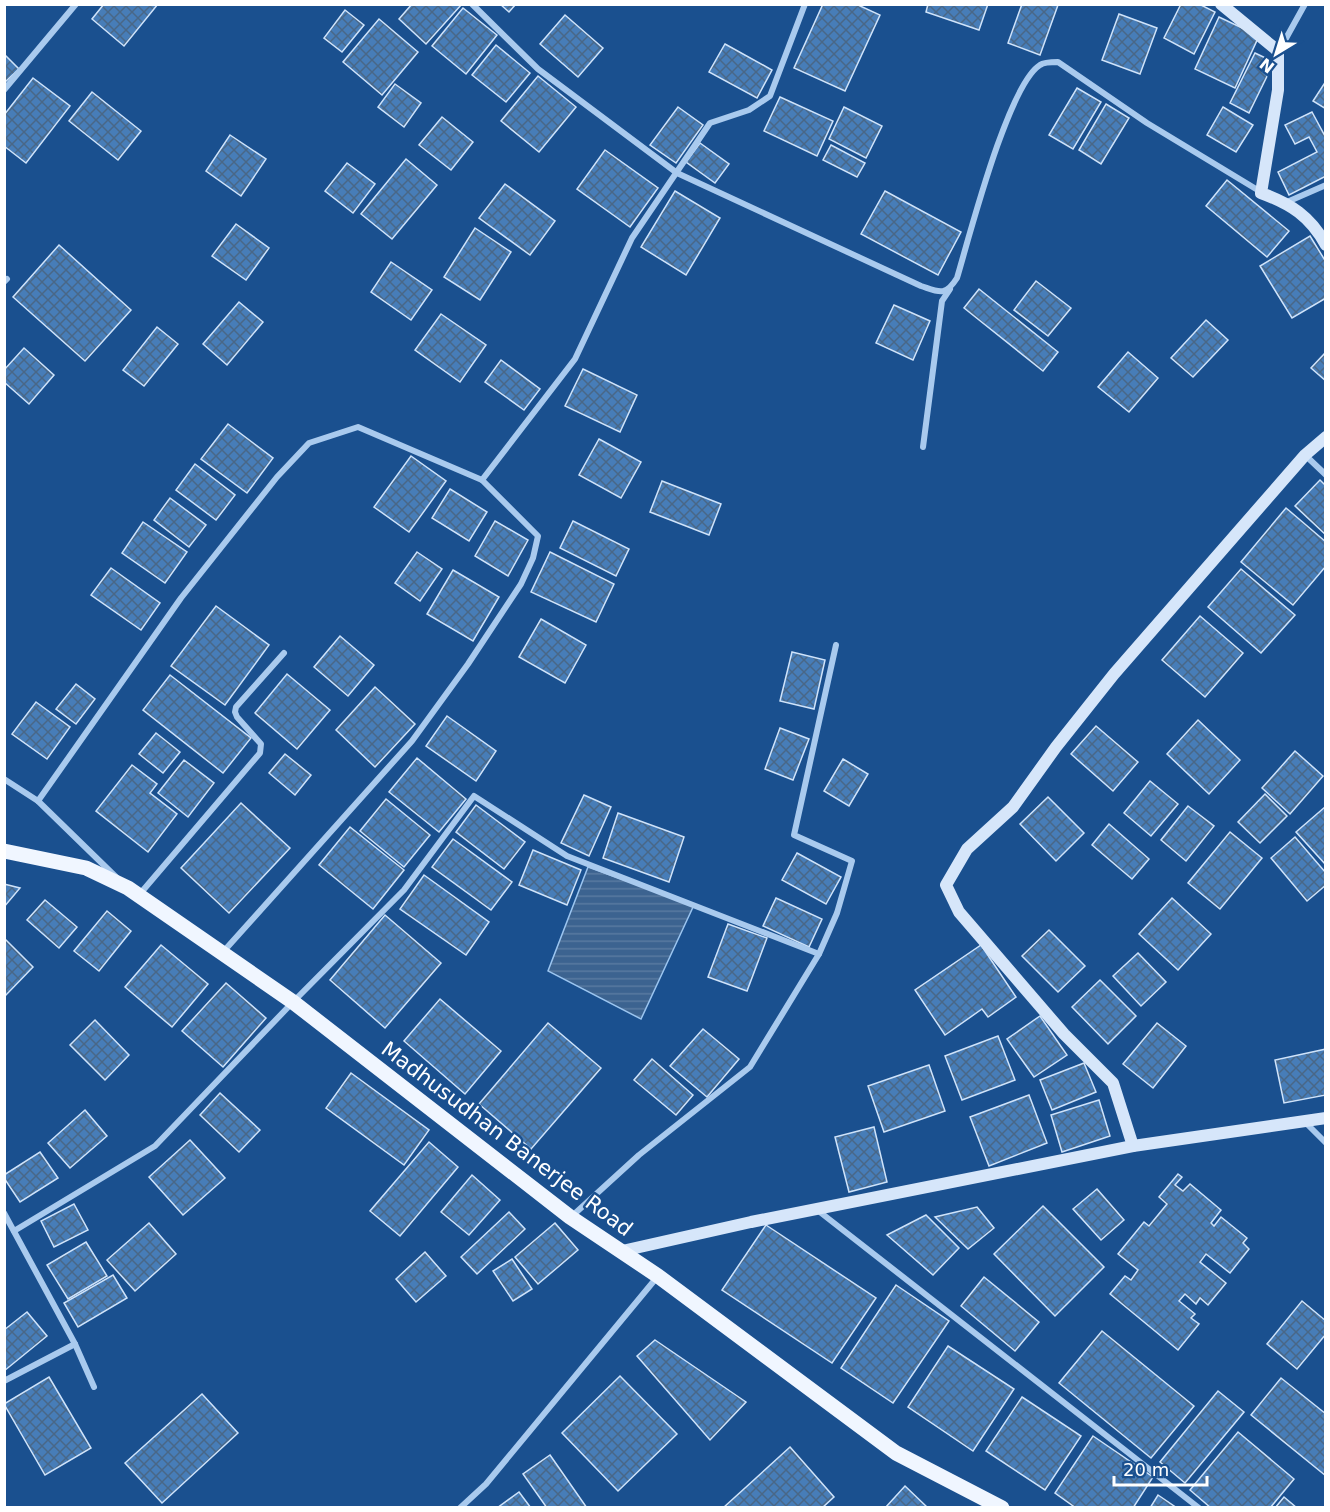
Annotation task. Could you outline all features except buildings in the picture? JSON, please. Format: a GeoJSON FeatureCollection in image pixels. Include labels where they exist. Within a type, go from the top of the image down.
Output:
{"type":"FeatureCollection","features":[{"type":"Feature","properties":{"kind":"main road","name":"Madhusudhan Banerjee Road"},"geometry":{"type":"LineString","coordinates":[[4,851],[86,868],[133,892],[223,952],[292,1002],[570,1217],[658,1276],[896,1452],[1000,1507]]}},
{"type":"Feature","properties":{"kind":"street"},"geometry":{"type":"LineString","coordinates":[[4,90],[76,4]]}},
{"type":"Feature","properties":{"kind":"street"},"geometry":{"type":"LineString","coordinates":[[472,4],[538,69],[677,173],[921,286],[941,292],[950,289]]}},
{"type":"Feature","properties":{"kind":"street"},"geometry":{"type":"LineString","coordinates":[[482,480],[576,358],[632,238],[710,123],[749,110],[770,96],[805,4]]}},
{"type":"Feature","properties":{"kind":"street"},"geometry":{"type":"LineString","coordinates":[[1221,4],[1278,51]]}},
{"type":"Feature","properties":{"kind":"street"},"geometry":{"type":"LineString","coordinates":[[1262,193],[1278,90],[1278,51],[1305,4]]}},
{"type":"Feature","properties":{"kind":"street"},"geometry":{"type":"LineString","coordinates":[[923,447],[942,301],[957,278],[1007,117],[1023,85],[1040,65],[1058,62],[1147,123],[1262,193],[1287,202],[1317,228],[1326,245]]}},
{"type":"Feature","properties":{"kind":"street"},"geometry":{"type":"LineString","coordinates":[[1287,202],[1326,184]]}},
{"type":"Feature","properties":{"kind":"street"},"geometry":{"type":"LineString","coordinates":[[38,801],[182,598],[277,477],[309,443],[358,427],[482,480],[538,536],[533,558],[521,584],[468,664],[412,741],[223,952]]}},
{"type":"Feature","properties":{"kind":"street"},"geometry":{"type":"LineString","coordinates":[[1133,1146],[1113,1083],[1064,1034],[958,912],[946,885],[967,849],[1013,807],[1056,747],[1114,674],[1305,455],[1326,437]]}},
{"type":"Feature","properties":{"kind":"street"},"geometry":{"type":"LineString","coordinates":[[1305,455],[1326,475]]}},
{"type":"Feature","properties":{"kind":"street"},"geometry":{"type":"LineString","coordinates":[[570,1217],[639,1155],[750,1067],[819,954],[837,913],[852,861],[794,836],[836,645]]}},
{"type":"Feature","properties":{"kind":"street"},"geometry":{"type":"LineString","coordinates":[[4,779],[38,801],[133,892],[260,753],[261,744],[237,717],[236,707],[284,653]]}},
{"type":"Feature","properties":{"kind":"street"},"geometry":{"type":"LineString","coordinates":[[14,1231],[155,1146],[292,1002],[404,890],[474,796],[567,856],[819,954]]}},
{"type":"Feature","properties":{"kind":"street"},"geometry":{"type":"LineString","coordinates":[[622,1251],[815,1209],[1133,1146],[1326,1118]]}},
{"type":"Feature","properties":{"kind":"street"},"geometry":{"type":"LineString","coordinates":[[1304,1121],[1326,1143]]}},
{"type":"Feature","properties":{"kind":"street"},"geometry":{"type":"LineString","coordinates":[[815,1209],[1199,1508]]}},
{"type":"Feature","properties":{"kind":"street"},"geometry":{"type":"LineString","coordinates":[[4,1213],[75,1344],[94,1387]]}},
{"type":"Feature","properties":{"kind":"street"},"geometry":{"type":"LineString","coordinates":[[460,1508],[486,1484],[658,1276]]}},
{"type":"Feature","properties":{"kind":"street"},"geometry":{"type":"LineString","coordinates":[[4,1380],[75,1344]]}},
{"type":"Feature","properties":{"kind":"water"},"geometry":{"type":"Polygon","coordinates":[[[588,867],[694,905],[641,1019],[548,971],[588,867]]]}}]}
